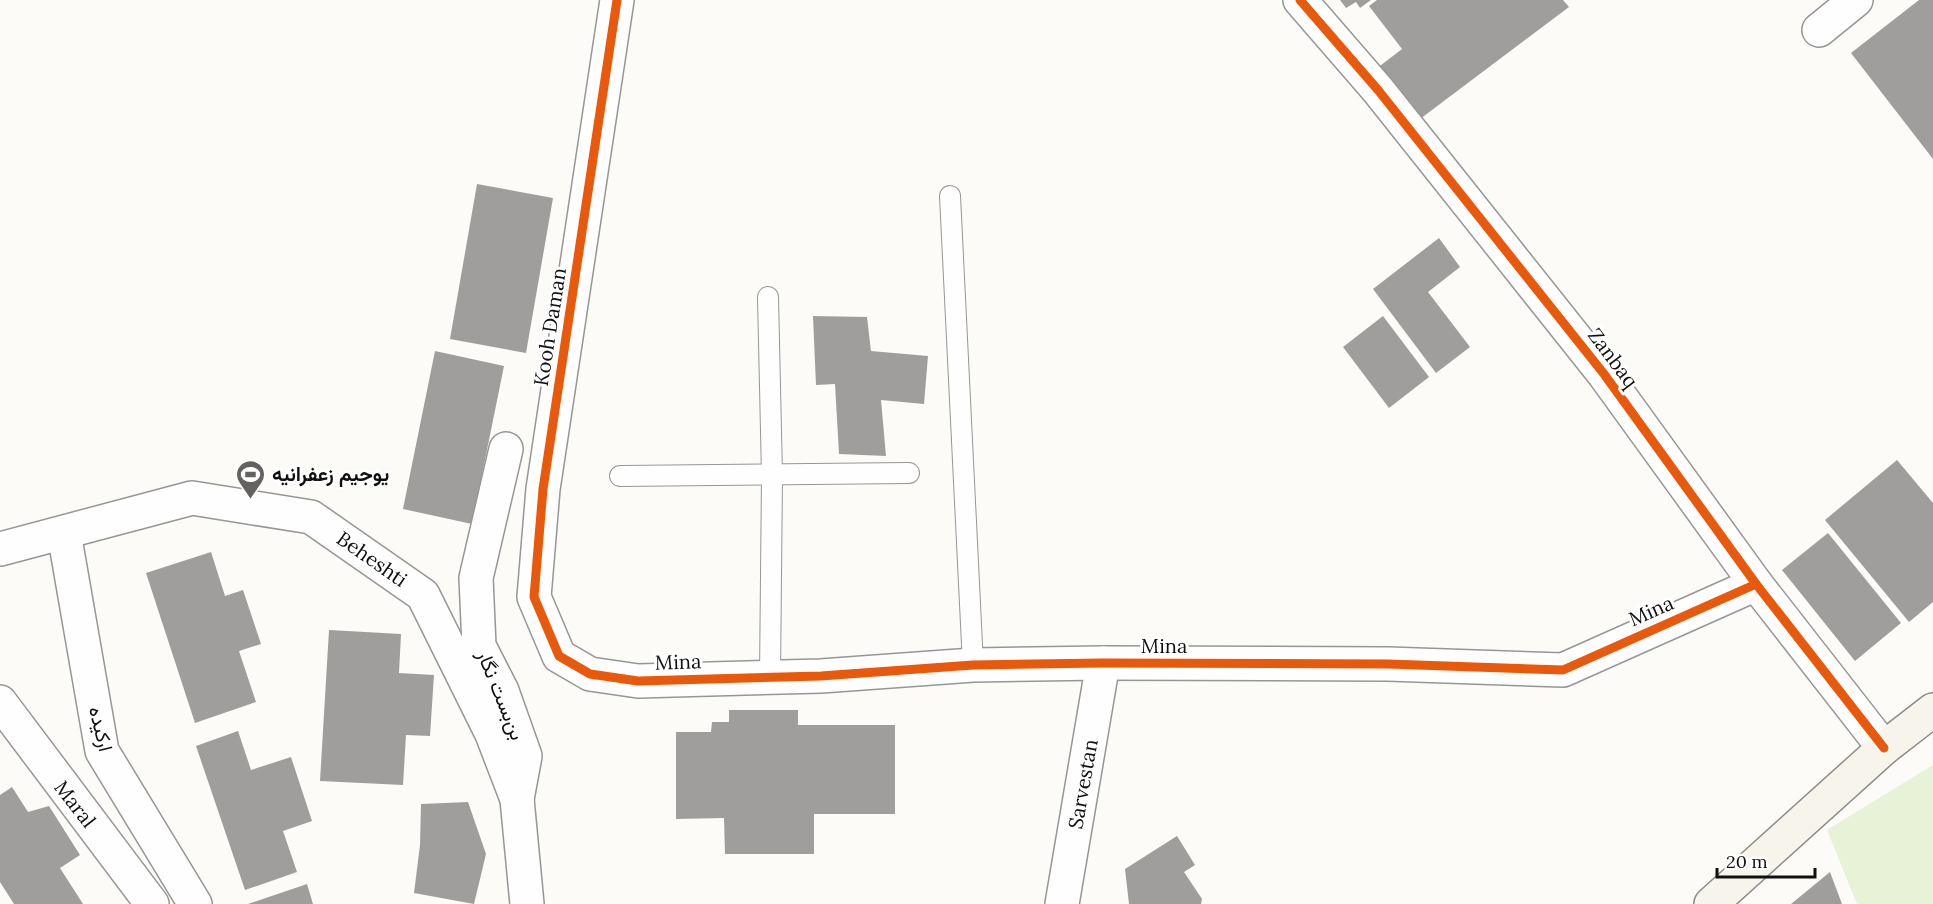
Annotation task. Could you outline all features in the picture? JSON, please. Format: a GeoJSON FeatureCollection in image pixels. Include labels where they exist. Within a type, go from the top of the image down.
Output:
{"type":"FeatureCollection","features":[{"type":"Feature","properties":{"kind":"main road"},"geometry":{"type":"LineString","coordinates":[[1711,904],[1884,748],[1933,710]]}},
{"type":"Feature","properties":{"kind":"street","name":"Kooh Daman"},"geometry":{"type":"LineString","coordinates":[[559,656],[534,597],[543,489],[617,0]]}},
{"type":"Feature","properties":{"kind":"street","name":"Zanbaq"},"geometry":{"type":"LineString","coordinates":[[1300,0],[1378,90],[1604,374],[1756,584],[1884,748]]}},
{"type":"Feature","properties":{"kind":"street"},"geometry":{"type":"LineString","coordinates":[[1819,30],[1856,0]]}},
{"type":"Feature","properties":{"kind":"street","name":"بن‌بست نگار"},"geometry":{"type":"LineString","coordinates":[[506,449],[476,578],[479,646],[502,691],[525,756],[517,800]]}},
{"type":"Feature","properties":{"kind":"street","name":"Beheshti"},"geometry":{"type":"LineString","coordinates":[[0,549],[192,498],[311,517],[423,595],[492,734],[517,800],[527,904]]}},
{"type":"Feature","properties":{"kind":"street","name":"ارکیده"},"geometry":{"type":"LineString","coordinates":[[64,533],[102,751],[195,904]]}},
{"type":"Feature","properties":{"kind":"street","name":"Mina"},"geometry":{"type":"LineString","coordinates":[[559,656],[590,674],[638,681],[770,677],[973,665],[1103,663],[1388,664],[1563,670],[1756,584]]}},
{"type":"Feature","properties":{"kind":"street","name":"Sarvestan"},"geometry":{"type":"LineString","coordinates":[[1062,904],[1103,663]]}},
{"type":"Feature","properties":{"kind":"street","name":"Maral"},"geometry":{"type":"LineString","coordinates":[[0,702],[152,904]]}},
{"type":"Feature","properties":{"kind":"lane"},"geometry":{"type":"LineString","coordinates":[[950,196],[973,665]]}},
{"type":"Feature","properties":{"kind":"lane"},"geometry":{"type":"LineString","coordinates":[[768,297],[771,476],[770,677]]}},
{"type":"Feature","properties":{"kind":"lane"},"geometry":{"type":"LineString","coordinates":[[620,476],[909,473]]}},
{"type":"Feature","properties":{"kind":"green space"},"geometry":{"type":"Polygon","coordinates":[[[1933,765],[1933,904],[1857,904],[1827,830],[1933,765]]]}},
{"type":"Feature","properties":{"kind":"building"},"geometry":{"type":"Polygon","coordinates":[[[1340,0],[1371,0],[1360,8],[1356,2],[1346,8],[1340,0]]]}},
{"type":"Feature","properties":{"kind":"building"},"geometry":{"type":"Polygon","coordinates":[[[1377,0],[1563,0],[1569,7],[1416,122],[1376,69],[1402,49],[1369,6],[1377,0]]]}},
{"type":"Feature","properties":{"kind":"building"},"geometry":{"type":"Polygon","coordinates":[[[1919,0],[1933,0],[1933,159],[1851,53],[1919,0]]]}},
{"type":"Feature","properties":{"kind":"building"},"geometry":{"type":"Polygon","coordinates":[[[477,184],[553,198],[526,353],[450,339],[477,184]]]}},
{"type":"Feature","properties":{"kind":"building"},"geometry":{"type":"Polygon","coordinates":[[[1439,238],[1460,267],[1428,292],[1470,347],[1436,373],[1373,289],[1439,238]]]}},
{"type":"Feature","properties":{"kind":"building"},"geometry":{"type":"Polygon","coordinates":[[[813,316],[867,317],[871,351],[928,356],[924,404],[881,400],[886,456],[839,454],[835,384],[816,385],[813,316]]]}},
{"type":"Feature","properties":{"kind":"building"},"geometry":{"type":"Polygon","coordinates":[[[1383,316],[1429,377],[1389,408],[1343,347],[1383,316]]]}},
{"type":"Feature","properties":{"kind":"building"},"geometry":{"type":"Polygon","coordinates":[[[435,351],[504,366],[472,524],[403,509],[435,351]]]}},
{"type":"Feature","properties":{"kind":"building"},"geometry":{"type":"Polygon","coordinates":[[[1897,460],[1933,503],[1933,602],[1909,622],[1825,520],[1897,460]]]}},
{"type":"Feature","properties":{"kind":"building"},"geometry":{"type":"Polygon","coordinates":[[[1828,533],[1901,623],[1855,661],[1782,570],[1828,533]]]}},
{"type":"Feature","properties":{"kind":"building"},"geometry":{"type":"Polygon","coordinates":[[[211,552],[225,596],[243,590],[261,644],[239,651],[256,702],[195,723],[146,573],[211,552]]]}},
{"type":"Feature","properties":{"kind":"building"},"geometry":{"type":"Polygon","coordinates":[[[329,630],[401,634],[399,673],[434,675],[430,736],[406,735],[403,785],[320,781],[329,630]]]}},
{"type":"Feature","properties":{"kind":"building"},"geometry":{"type":"Polygon","coordinates":[[[729,710],[798,710],[798,725],[895,725],[895,814],[814,814],[814,854],[725,854],[724,818],[676,819],[676,732],[711,732],[712,722],[729,722],[729,710]]]}},
{"type":"Feature","properties":{"kind":"building"},"geometry":{"type":"Polygon","coordinates":[[[238,731],[251,770],[291,757],[312,821],[283,831],[297,872],[245,890],[196,746],[238,731]]]}},
{"type":"Feature","properties":{"kind":"building"},"geometry":{"type":"Polygon","coordinates":[[[12,787],[28,812],[49,806],[80,855],[60,868],[83,904],[14,904],[0,882],[0,795],[12,787]]]}},
{"type":"Feature","properties":{"kind":"building"},"geometry":{"type":"Polygon","coordinates":[[[468,802],[486,854],[474,904],[414,893],[420,845],[421,804],[468,802]]]}},
{"type":"Feature","properties":{"kind":"building"},"geometry":{"type":"Polygon","coordinates":[[[1177,836],[1195,865],[1184,872],[1202,899],[1201,904],[1129,904],[1125,869],[1177,836]]]}},
{"type":"Feature","properties":{"kind":"building"},"geometry":{"type":"Polygon","coordinates":[[[1830,872],[1842,904],[1791,904],[1830,872]]]}},
{"type":"Feature","properties":{"kind":"building"},"geometry":{"type":"Polygon","coordinates":[[[307,884],[313,904],[248,904],[307,884]]]}},
{"type":"Feature","properties":{"kind":"cycle path"},"geometry":{"type":"LineString","coordinates":[[617,0],[543,489],[534,597],[559,656],[590,674],[638,681],[821,676],[973,665],[1103,663],[1388,664],[1563,670],[1756,584]]}},
{"type":"Feature","properties":{"kind":"cycle path"},"geometry":{"type":"LineString","coordinates":[[1300,0],[1378,90],[1604,374],[1756,584],[1884,748]]}},
{"type":"Feature","properties":{"kind":"place","name":"یوجیم زعفرانیه"},"geometry":{"type":"Point","coordinates":[251,500]}}]}
